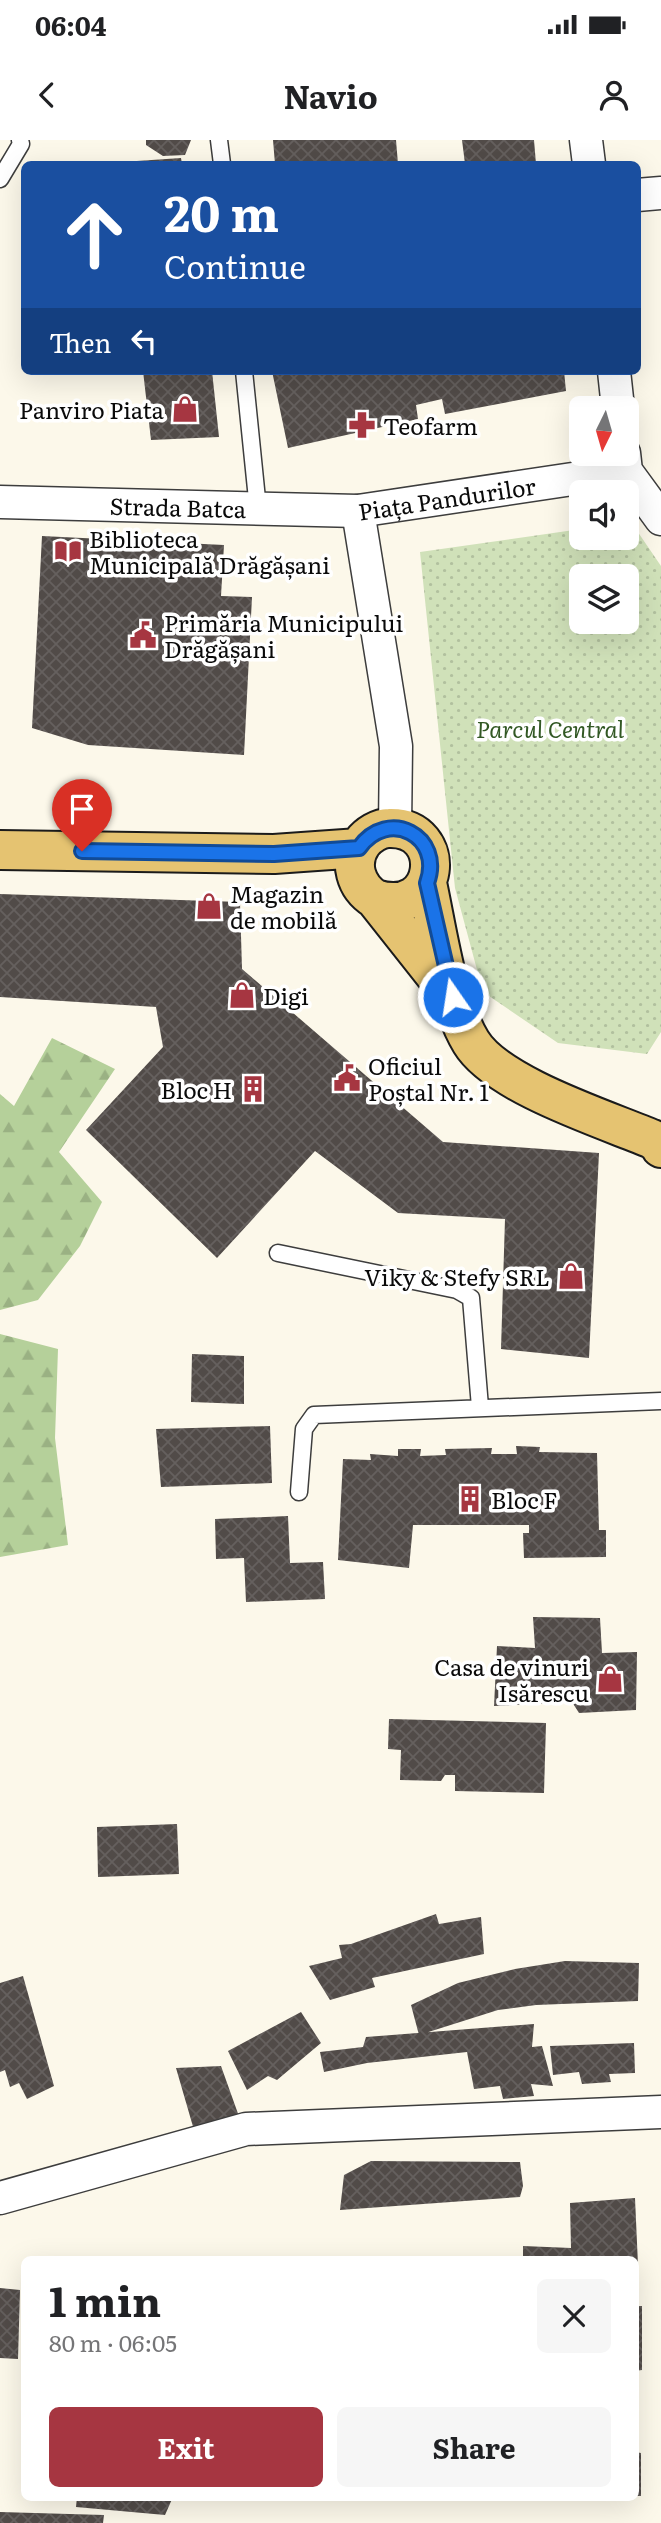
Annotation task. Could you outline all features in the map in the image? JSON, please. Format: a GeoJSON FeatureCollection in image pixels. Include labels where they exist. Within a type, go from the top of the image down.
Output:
{"type":"FeatureCollection","features":[{"type":"Feature","properties":{"kind":"main road"},"geometry":{"type":"LineString","coordinates":[[453,997],[370,895],[355,871],[359,848],[374,833],[384,828],[405,830],[423,842],[431,862],[427,883],[453,997],[470,1041],[493,1066],[521,1084],[660,1144]]}},
{"type":"Feature","properties":{"kind":"main road"},"geometry":{"type":"LineString","coordinates":[[0,850],[274,854],[359,848]]}},
{"type":"Feature","properties":{"kind":"main road"},"geometry":{"type":"LineString","coordinates":[[274,854],[370,895],[398,903],[410,900],[420,893],[427,883]]}},
{"type":"Feature","properties":{"kind":"street"},"geometry":{"type":"LineString","coordinates":[[586,140],[589,161]]}},
{"type":"Feature","properties":{"kind":"street"},"geometry":{"type":"LineString","coordinates":[[641,195],[661,193]]}},
{"type":"Feature","properties":{"kind":"street"},"geometry":{"type":"LineString","coordinates":[[614,375],[617,396]]}},
{"type":"Feature","properties":{"kind":"street","name":"Piața Pandurilor"},"geometry":{"type":"LineString","coordinates":[[395,828],[396,746],[358,511],[603,466]]}},
{"type":"Feature","properties":{"kind":"street","name":"Piața Pandurilor"},"geometry":{"type":"LineString","coordinates":[[628,466],[661,519]]}},
{"type":"Feature","properties":{"kind":"street","name":"Strada Batca"},"geometry":{"type":"LineString","coordinates":[[0,502],[358,511]]}},
{"type":"Feature","properties":{"kind":"street"},"geometry":{"type":"LineString","coordinates":[[0,2198],[246,2129],[661,2112]]}},
{"type":"Feature","properties":{"kind":"lane"},"geometry":{"type":"LineString","coordinates":[[0,179],[21,144],[20,140]]}},
{"type":"Feature","properties":{"kind":"lane"},"geometry":{"type":"LineString","coordinates":[[219,140],[222,161]]}},
{"type":"Feature","properties":{"kind":"lane"},"geometry":{"type":"LineString","coordinates":[[244,375],[258,509]]}},
{"type":"Feature","properties":{"kind":"lane"},"geometry":{"type":"LineString","coordinates":[[278,1253],[457,1290],[471,1298],[480,1408]]}},
{"type":"Feature","properties":{"kind":"lane"},"geometry":{"type":"LineString","coordinates":[[299,1492],[304,1429],[314,1415],[661,1401]]}},
{"type":"Feature","properties":{"kind":"green space","name":"Parcul Central"},"geometry":{"type":"Polygon","coordinates":[[[569,531],[569,550],[639,550],[639,534],[661,566],[661,1032],[647,1054],[558,1043],[483,992],[455,888],[420,552],[569,531]]]}},
{"type":"Feature","properties":{"kind":"green space"},"geometry":{"type":"Polygon","coordinates":[[[52,1038],[115,1069],[59,1152],[102,1202],[80,1246],[38,1300],[0,1310],[0,1094],[14,1106],[52,1038]]]}},
{"type":"Feature","properties":{"kind":"green space"},"geometry":{"type":"Polygon","coordinates":[[[0,1334],[58,1349],[55,1438],[68,1545],[0,1557],[0,1334]]]}},
{"type":"Feature","properties":{"kind":"building"},"geometry":{"type":"Polygon","coordinates":[[[146,140],[191,140],[185,155],[163,156],[146,145],[146,140]]]}},
{"type":"Feature","properties":{"kind":"building"},"geometry":{"type":"Polygon","coordinates":[[[273,140],[396,140],[398,161],[275,161],[273,140]]]}},
{"type":"Feature","properties":{"kind":"building"},"geometry":{"type":"Polygon","coordinates":[[[462,140],[534,140],[536,161],[465,161],[462,140]]]}},
{"type":"Feature","properties":{"kind":"building"},"geometry":{"type":"Polygon","coordinates":[[[181,158],[182,161],[137,161],[181,158]]]}},
{"type":"Feature","properties":{"kind":"building"},"geometry":{"type":"Polygon","coordinates":[[[143,375],[212,375],[219,437],[151,440],[143,375]]]}},
{"type":"Feature","properties":{"kind":"building"},"geometry":{"type":"Polygon","coordinates":[[[273,375],[564,375],[566,391],[445,414],[442,399],[416,405],[418,419],[288,448],[273,375]]]}},
{"type":"Feature","properties":{"kind":"building","name":"Primăria Municipului Drăgășani"},"geometry":{"type":"Polygon","coordinates":[[[42,536],[224,545],[221,596],[252,597],[244,755],[88,745],[32,728],[42,536]]]}},
{"type":"Feature","properties":{"kind":"building","name":"Bloc H"},"geometry":{"type":"Polygon","coordinates":[[[0,894],[240,902],[242,969],[443,1142],[599,1153],[589,1358],[501,1349],[505,1219],[398,1213],[315,1151],[217,1258],[86,1130],[163,1047],[156,1007],[0,997],[0,894]]]}},
{"type":"Feature","properties":{"kind":"building"},"geometry":{"type":"Polygon","coordinates":[[[192,1354],[244,1356],[244,1404],[191,1402],[192,1354]]]}},
{"type":"Feature","properties":{"kind":"building"},"geometry":{"type":"Polygon","coordinates":[[[270,1426],[272,1483],[161,1487],[156,1429],[270,1426]]]}},
{"type":"Feature","properties":{"kind":"building","name":"Bloc F"},"geometry":{"type":"Polygon","coordinates":[[[516,1446],[540,1447],[539,1452],[597,1453],[599,1530],[606,1530],[606,1557],[524,1558],[523,1533],[529,1533],[529,1525],[413,1525],[409,1568],[338,1560],[343,1459],[371,1460],[370,1454],[398,1456],[398,1449],[421,1449],[420,1456],[446,1455],[445,1449],[492,1448],[491,1454],[517,1454],[516,1446]]]}},
{"type":"Feature","properties":{"kind":"building"},"geometry":{"type":"Polygon","coordinates":[[[288,1516],[290,1563],[323,1562],[325,1599],[246,1602],[244,1558],[216,1559],[215,1519],[288,1516]]]}},
{"type":"Feature","properties":{"kind":"building"},"geometry":{"type":"Polygon","coordinates":[[[533,1617],[600,1618],[602,1653],[637,1652],[636,1710],[579,1713],[572,1702],[494,1706],[497,1646],[535,1648],[533,1617]]]}},
{"type":"Feature","properties":{"kind":"building"},"geometry":{"type":"Polygon","coordinates":[[[389,1719],[546,1723],[544,1793],[455,1791],[455,1775],[445,1775],[441,1781],[400,1780],[401,1750],[388,1749],[389,1719]]]}},
{"type":"Feature","properties":{"kind":"building"},"geometry":{"type":"Polygon","coordinates":[[[177,1824],[179,1874],[98,1877],[97,1827],[177,1824]]]}},
{"type":"Feature","properties":{"kind":"building"},"geometry":{"type":"Polygon","coordinates":[[[436,1914],[439,1924],[481,1917],[484,1954],[372,1978],[375,1987],[330,2000],[309,1966],[342,1958],[339,1945],[351,1944],[436,1914]]]}},
{"type":"Feature","properties":{"kind":"building"},"geometry":{"type":"Polygon","coordinates":[[[565,1961],[639,1963],[638,2001],[536,2005],[498,2010],[419,2035],[411,2005],[458,1983],[515,1969],[565,1961]]]}},
{"type":"Feature","properties":{"kind":"building"},"geometry":{"type":"Polygon","coordinates":[[[23,1976],[54,2086],[27,2099],[19,2083],[10,2087],[5,2070],[0,2072],[0,1983],[23,1976]]]}},
{"type":"Feature","properties":{"kind":"building"},"geometry":{"type":"Polygon","coordinates":[[[301,2012],[321,2043],[277,2080],[268,2076],[247,2090],[228,2051],[301,2012]]]}},
{"type":"Feature","properties":{"kind":"building"},"geometry":{"type":"Polygon","coordinates":[[[534,2024],[532,2047],[542,2046],[553,2086],[531,2084],[534,2096],[503,2099],[500,2086],[474,2089],[467,2052],[367,2063],[324,2072],[320,2052],[363,2047],[366,2037],[534,2024]]]}},
{"type":"Feature","properties":{"kind":"building"},"geometry":{"type":"Polygon","coordinates":[[[634,2043],[635,2073],[609,2074],[611,2082],[582,2084],[579,2072],[553,2075],[550,2046],[634,2043]]]}},
{"type":"Feature","properties":{"kind":"building"},"geometry":{"type":"Polygon","coordinates":[[[221,2066],[241,2122],[196,2137],[176,2068],[221,2066]]]}},
{"type":"Feature","properties":{"kind":"building"},"geometry":{"type":"Polygon","coordinates":[[[371,2161],[520,2162],[523,2186],[520,2197],[340,2210],[344,2175],[371,2161]]]}},
{"type":"Feature","properties":{"kind":"building"},"geometry":{"type":"Polygon","coordinates":[[[635,2198],[638,2256],[523,2256],[523,2246],[571,2248],[570,2203],[635,2198]]]}},
{"type":"Feature","properties":{"kind":"building"},"geometry":{"type":"Polygon","coordinates":[[[0,2288],[20,2290],[18,2359],[0,2358],[0,2288]]]}},
{"type":"Feature","properties":{"kind":"building"},"geometry":{"type":"Polygon","coordinates":[[[639,2306],[642,2306],[642,2370],[639,2370],[639,2306]]]}},
{"type":"Feature","properties":{"kind":"building"},"geometry":{"type":"Polygon","coordinates":[[[639,2453],[641,2453],[639,2496],[639,2453]]]}},
{"type":"Feature","properties":{"kind":"building"},"geometry":{"type":"Polygon","coordinates":[[[77,2501],[171,2501],[165,2515],[76,2507],[77,2501]]]}},
{"type":"Feature","properties":{"kind":"building"},"geometry":{"type":"Polygon","coordinates":[[[0,2512],[104,2515],[103,2523],[0,2523],[0,2512]]]}},
{"type":"Feature","properties":{"kind":"place","name":"Panviro Piata"},"geometry":{"type":"Point","coordinates":[185,409]}},
{"type":"Feature","properties":{"kind":"place","name":"Teofarm"},"geometry":{"type":"Point","coordinates":[362,425]}},
{"type":"Feature","properties":{"kind":"place","name":"Biblioteca Municipală Drăgășani"},"geometry":{"type":"Point","coordinates":[68,551]}},
{"type":"Feature","properties":{"kind":"place","name":"Primăria Municipului Drăgășani"},"geometry":{"type":"Point","coordinates":[143,635]}},
{"type":"Feature","properties":{"kind":"place","name":"Magazin de mobilă"},"geometry":{"type":"Point","coordinates":[209,906]}},
{"type":"Feature","properties":{"kind":"place","name":"Digi"},"geometry":{"type":"Point","coordinates":[242,995]}},
{"type":"Feature","properties":{"kind":"place","name":"Oficiul Poștal Nr. 1"},"geometry":{"type":"Point","coordinates":[347,1078]}},
{"type":"Feature","properties":{"kind":"place","name":"Bloc H"},"geometry":{"type":"Point","coordinates":[253,1089]}},
{"type":"Feature","properties":{"kind":"place","name":"Viky & Stefy SRL"},"geometry":{"type":"Point","coordinates":[571,1276]}},
{"type":"Feature","properties":{"kind":"place","name":"Bloc F"},"geometry":{"type":"Point","coordinates":[470,1499]}},
{"type":"Feature","properties":{"kind":"place","name":"Casa de vinuri Isărescu"},"geometry":{"type":"Point","coordinates":[610,1679]}},
{"type":"Feature","properties":{"kind":"route"},"geometry":{"type":"LineString","coordinates":[[82,851],[274,854],[338,850],[359,848],[365,839],[384,828],[405,830],[423,842],[431,862],[427,883],[453,997]]}}]}
